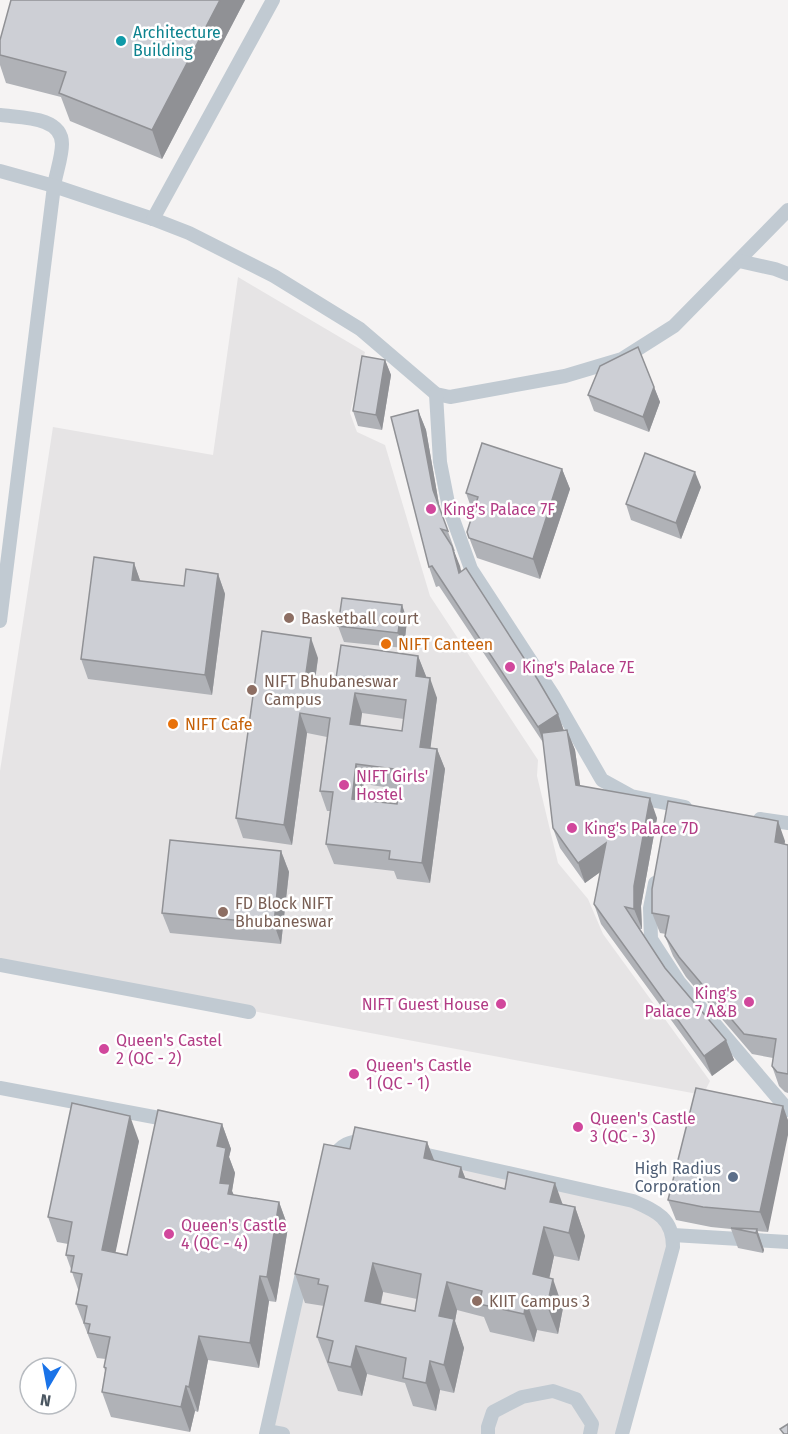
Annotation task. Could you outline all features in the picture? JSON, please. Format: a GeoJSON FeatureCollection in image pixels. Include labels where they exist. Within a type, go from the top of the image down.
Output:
{"type":"FeatureCollection","features":[{"type":"Feature","properties":{"kind":"street"},"geometry":{"type":"LineString","coordinates":[[153,219],[273,0]]}},
{"type":"Feature","properties":{"kind":"street"},"geometry":{"type":"LineString","coordinates":[[0,116],[55,125],[62,144],[54,186],[0,621]]}},
{"type":"Feature","properties":{"kind":"street"},"geometry":{"type":"LineString","coordinates":[[0,171],[54,186],[189,233],[274,276],[360,329],[436,394],[450,397],[565,376],[622,359],[674,326],[788,210]]}},
{"type":"Feature","properties":{"kind":"street"},"geometry":{"type":"LineString","coordinates":[[739,261],[788,274]]}},
{"type":"Feature","properties":{"kind":"street"},"geometry":{"type":"LineString","coordinates":[[436,394],[440,462],[449,508],[471,569],[552,695],[602,780],[631,796],[668,810],[702,809]]}},
{"type":"Feature","properties":{"kind":"street"},"geometry":{"type":"LineString","coordinates":[[745,816],[788,823]]}},
{"type":"Feature","properties":{"kind":"street"},"geometry":{"type":"LineString","coordinates":[[657,873],[650,908],[651,939],[679,982],[788,1110]]}},
{"type":"Feature","properties":{"kind":"street"},"geometry":{"type":"LineString","coordinates":[[0,965],[249,1012]]}},
{"type":"Feature","properties":{"kind":"street"},"geometry":{"type":"LineString","coordinates":[[0,1088],[187,1124]]}},
{"type":"Feature","properties":{"kind":"street"},"geometry":{"type":"LineString","coordinates":[[326,1169],[338,1149],[347,1143],[366,1141],[378,1143]]}},
{"type":"Feature","properties":{"kind":"street"},"geometry":{"type":"LineString","coordinates":[[401,1149],[633,1201],[655,1211],[667,1221],[673,1235],[673,1247],[622,1434]]}},
{"type":"Feature","properties":{"kind":"street"},"geometry":{"type":"LineString","coordinates":[[673,1235],[788,1242]]}},
{"type":"Feature","properties":{"kind":"street"},"geometry":{"type":"LineString","coordinates":[[283,1434],[266,1432],[306,1260]]}},
{"type":"Feature","properties":{"kind":"street"},"geometry":{"type":"LineString","coordinates":[[488,1434],[493,1412],[522,1396],[553,1391],[576,1399],[592,1424],[590,1434]]}},
{"type":"Feature","properties":{"kind":"shaded area","name":"NIFT Bhubaneswar Campus"},"geometry":{"type":"Polygon","coordinates":[[[238,277],[365,352],[350,413],[357,432],[385,445],[430,596],[538,760],[537,776],[558,863],[588,899],[603,934],[710,1081],[703,1095],[0,964],[0,771],[53,427],[213,455],[238,277]]]}},
{"type":"Feature","properties":{"kind":"shaded area","name":"KIIT Campus 3"},"geometry":{"type":"Polygon","coordinates":[[[347,1143],[633,1201],[673,1235],[622,1434],[280,1434],[267,1431],[326,1169],[347,1143]]]}},
{"type":"Feature","properties":{"kind":"building","name":"Architecture Building"},"geometry":{"type":"Polygon","coordinates":[[[11,0],[220,0],[152,130],[59,93],[66,72],[0,55],[0,40],[11,0]]]}},
{"type":"Feature","properties":{"kind":"building"},"geometry":{"type":"Polygon","coordinates":[[[638,347],[654,387],[643,417],[588,395],[600,366],[638,347]]]}},
{"type":"Feature","properties":{"kind":"building"},"geometry":{"type":"Polygon","coordinates":[[[362,356],[385,360],[376,415],[353,411],[362,356]]]}},
{"type":"Feature","properties":{"kind":"building"},"geometry":{"type":"Polygon","coordinates":[[[418,410],[433,490],[448,531],[441,529],[452,546],[459,573],[466,568],[558,714],[538,727],[432,566],[429,567],[391,417],[418,410]]]}},
{"type":"Feature","properties":{"kind":"building"},"geometry":{"type":"Polygon","coordinates":[[[482,443],[562,469],[533,559],[469,538],[467,532],[478,497],[466,493],[482,443]]]}},
{"type":"Feature","properties":{"kind":"building"},"geometry":{"type":"Polygon","coordinates":[[[645,453],[695,472],[676,523],[626,504],[645,453]]]}},
{"type":"Feature","properties":{"kind":"building"},"geometry":{"type":"Polygon","coordinates":[[[94,557],[134,563],[132,580],[184,586],[186,569],[218,574],[205,675],[81,659],[94,557]]]}},
{"type":"Feature","properties":{"kind":"building"},"geometry":{"type":"Polygon","coordinates":[[[342,598],[402,605],[398,633],[338,626],[342,598]]]}},
{"type":"Feature","properties":{"kind":"building"},"geometry":{"type":"Polygon","coordinates":[[[262,631],[311,638],[305,680],[335,685],[341,645],[418,656],[416,676],[430,678],[420,747],[437,749],[422,863],[389,859],[390,851],[326,844],[333,792],[320,791],[330,718],[300,713],[284,825],[236,818],[262,631]],[[355,693],[350,724],[402,731],[406,700],[355,693]],[[356,764],[352,799],[397,804],[401,770],[356,764]]]}},
{"type":"Feature","properties":{"kind":"building"},"geometry":{"type":"Polygon","coordinates":[[[567,730],[576,785],[650,798],[634,886],[634,909],[625,907],[665,968],[726,1040],[704,1056],[594,904],[606,843],[578,863],[553,828],[542,733],[567,730]]]}},
{"type":"Feature","properties":{"kind":"building","name":"King's Palace 7 A&B"},"geometry":{"type":"Polygon","coordinates":[[[668,801],[778,821],[775,842],[788,845],[788,1074],[777,1072],[772,1066],[776,1039],[744,1034],[679,957],[665,936],[669,916],[652,913],[652,889],[668,801]]]}},
{"type":"Feature","properties":{"kind":"building"},"geometry":{"type":"Polygon","coordinates":[[[170,840],[281,851],[274,924],[162,913],[170,840]]]}},
{"type":"Feature","properties":{"kind":"building","name":"High Radius Corporation"},"geometry":{"type":"Polygon","coordinates":[[[696,1088],[783,1106],[760,1212],[703,1207],[668,1200],[696,1088]]]}},
{"type":"Feature","properties":{"kind":"building"},"geometry":{"type":"Polygon","coordinates":[[[72,1103],[130,1116],[102,1250],[127,1255],[158,1110],[222,1124],[217,1146],[226,1148],[220,1183],[230,1184],[228,1194],[279,1202],[267,1277],[260,1276],[250,1343],[199,1336],[189,1387],[186,1386],[181,1407],[102,1392],[110,1337],[88,1333],[90,1324],[84,1323],[87,1306],[76,1304],[82,1274],[71,1272],[74,1256],[66,1255],[72,1222],[48,1217],[72,1103]]]}},
{"type":"Feature","properties":{"kind":"building"},"geometry":{"type":"Polygon","coordinates":[[[355,1127],[427,1142],[424,1158],[461,1167],[459,1177],[505,1189],[508,1172],[555,1183],[550,1202],[575,1207],[569,1233],[544,1227],[533,1274],[553,1279],[547,1306],[526,1301],[524,1314],[479,1304],[482,1291],[447,1282],[439,1316],[454,1319],[444,1365],[430,1361],[426,1383],[403,1378],[406,1358],[356,1346],[351,1367],[328,1362],[333,1341],[317,1337],[328,1286],[318,1284],[319,1279],[295,1274],[324,1144],[350,1149],[355,1127]],[[373,1263],[365,1301],[415,1311],[421,1274],[373,1263]]]}},
{"type":"Feature","properties":{"kind":"building"},"geometry":{"type":"Polygon","coordinates":[[[731,1228],[757,1229],[756,1233],[731,1228]]]}},
{"type":"Feature","properties":{"kind":"building"},"geometry":{"type":"Polygon","coordinates":[[[788,1424],[788,1434],[784,1434],[780,1429],[788,1424]]]}},
{"type":"Feature","properties":{"kind":"place","name":"Architecture Building"},"geometry":{"type":"Point","coordinates":[121,41]}},
{"type":"Feature","properties":{"kind":"place","name":"King's Palace 7F"},"geometry":{"type":"Point","coordinates":[431,509]}},
{"type":"Feature","properties":{"kind":"place","name":"Basketball court"},"geometry":{"type":"Point","coordinates":[289,618]}},
{"type":"Feature","properties":{"kind":"place","name":"NIFT Canteen"},"geometry":{"type":"Point","coordinates":[386,644]}},
{"type":"Feature","properties":{"kind":"place","name":"King's Palace 7E"},"geometry":{"type":"Point","coordinates":[510,667]}},
{"type":"Feature","properties":{"kind":"place","name":"NIFT Bhubaneswar Campus"},"geometry":{"type":"Point","coordinates":[252,690]}},
{"type":"Feature","properties":{"kind":"place","name":"NIFT Cafe"},"geometry":{"type":"Point","coordinates":[173,724]}},
{"type":"Feature","properties":{"kind":"place","name":"NIFT Girls' Hostel"},"geometry":{"type":"Point","coordinates":[344,785]}},
{"type":"Feature","properties":{"kind":"place","name":"King's Palace 7D"},"geometry":{"type":"Point","coordinates":[572,828]}},
{"type":"Feature","properties":{"kind":"place","name":"FD Block NIFT Bhubaneswar"},"geometry":{"type":"Point","coordinates":[223,912]}},
{"type":"Feature","properties":{"kind":"place","name":"King's Palace 7 A&B"},"geometry":{"type":"Point","coordinates":[749,1002]}},
{"type":"Feature","properties":{"kind":"place","name":"NIFT Guest House"},"geometry":{"type":"Point","coordinates":[501,1004]}},
{"type":"Feature","properties":{"kind":"place","name":"Queen's Castel 2 (QC - 2)"},"geometry":{"type":"Point","coordinates":[104,1049]}},
{"type":"Feature","properties":{"kind":"place","name":"Queen's Castle 1 (QC - 1)"},"geometry":{"type":"Point","coordinates":[354,1074]}},
{"type":"Feature","properties":{"kind":"place","name":"Queen's Castle 3 (QC - 3)"},"geometry":{"type":"Point","coordinates":[578,1127]}},
{"type":"Feature","properties":{"kind":"place","name":"High Radius Corporation"},"geometry":{"type":"Point","coordinates":[733,1177]}},
{"type":"Feature","properties":{"kind":"place","name":"Queen's Castle 4 (QC - 4)"},"geometry":{"type":"Point","coordinates":[169,1234]}},
{"type":"Feature","properties":{"kind":"place","name":"KIIT Campus 3"},"geometry":{"type":"Point","coordinates":[477,1301]}}]}
